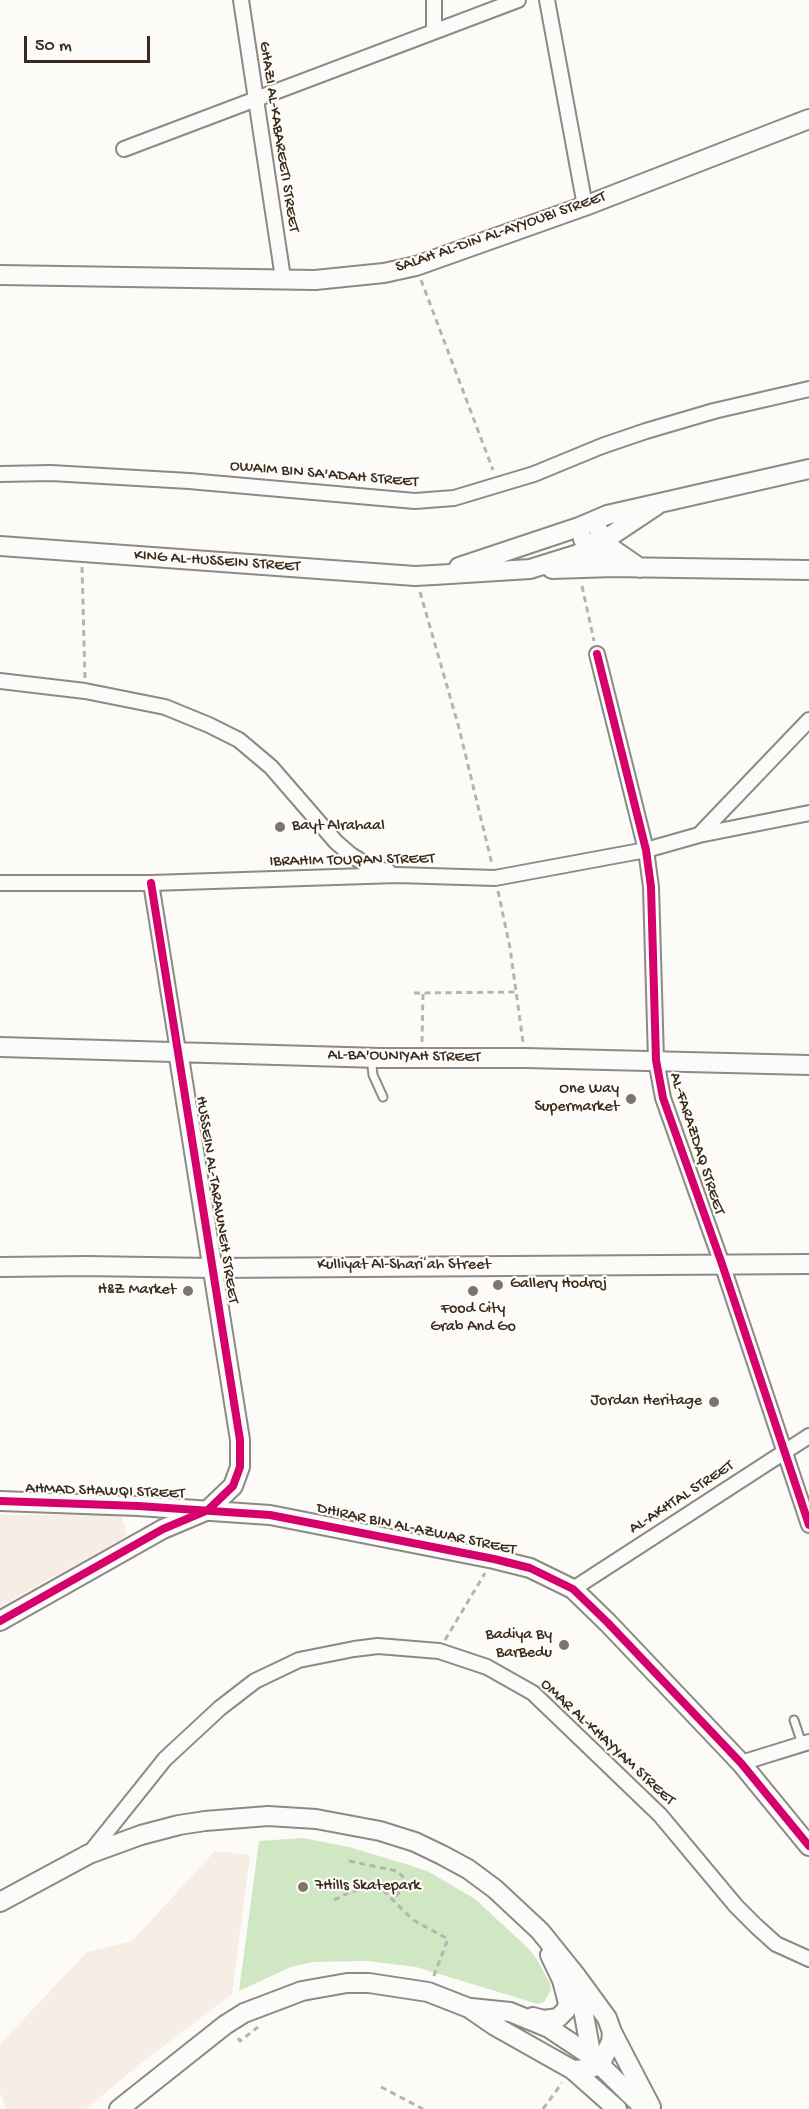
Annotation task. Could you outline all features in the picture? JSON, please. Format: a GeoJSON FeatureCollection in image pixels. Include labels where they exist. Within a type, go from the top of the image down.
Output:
{"type":"FeatureCollection","features":[{"type":"Feature","properties":{"kind":"street","name":"GHAZI AL-KABAREETI STREET"},"geometry":{"type":"LineString","coordinates":[[241,0],[283,278]]}},
{"type":"Feature","properties":{"kind":"street"},"geometry":{"type":"LineString","coordinates":[[434,0],[434,31]]}},
{"type":"Feature","properties":{"kind":"street"},"geometry":{"type":"LineString","coordinates":[[124,149],[518,0]]}},
{"type":"Feature","properties":{"kind":"street"},"geometry":{"type":"LineString","coordinates":[[547,0],[585,206]]}},
{"type":"Feature","properties":{"kind":"street","name":"SALAH AL-DIN AL-AYYOUBI STREET"},"geometry":{"type":"LineString","coordinates":[[0,275],[315,280],[355,277],[416,266],[585,206],[809,119]]}},
{"type":"Feature","properties":{"kind":"street","name":"OWAIM BIN SA'ADAH STREET"},"geometry":{"type":"LineString","coordinates":[[0,474],[51,473],[189,481],[415,501],[454,498],[534,474],[646,431],[714,411],[809,389]]}},
{"type":"Feature","properties":{"kind":"street","name":"KING AL-HUSSEIN STREET"},"geometry":{"type":"LineString","coordinates":[[434,575],[626,510],[657,505],[809,469]]}},
{"type":"Feature","properties":{"kind":"street","name":"KING AL-HUSSEIN STREET"},"geometry":{"type":"LineString","coordinates":[[3,545],[82,553],[416,576],[434,575],[530,569],[578,554],[596,545],[657,505]]}},
{"type":"Feature","properties":{"kind":"street"},"geometry":{"type":"LineString","coordinates":[[587,524],[596,545],[614,567]]}},
{"type":"Feature","properties":{"kind":"street"},"geometry":{"type":"LineString","coordinates":[[596,545],[641,569]]}},
{"type":"Feature","properties":{"kind":"street"},"geometry":{"type":"LineString","coordinates":[[530,569],[614,567],[809,570]]}},
{"type":"Feature","properties":{"kind":"street","name":"AL-FARAZDAQ STREET"},"geometry":{"type":"LineString","coordinates":[[597,654],[646,850],[651,887],[656,1060],[663,1098],[722,1264],[809,1525]]}},
{"type":"Feature","properties":{"kind":"street"},"geometry":{"type":"LineString","coordinates":[[0,681],[85,691],[165,708],[209,725],[239,740],[271,767],[336,842],[367,865],[397,875]]}},
{"type":"Feature","properties":{"kind":"street"},"geometry":{"type":"LineString","coordinates":[[699,835],[809,720]]}},
{"type":"Feature","properties":{"kind":"street","name":"IBRAHIM TOUQAN STREET"},"geometry":{"type":"LineString","coordinates":[[0,884],[151,883],[397,875],[495,878],[646,850],[699,835],[809,813]]}},
{"type":"Feature","properties":{"kind":"street","name":"HUSSEIN AL-TARAWNEH STREET"},"geometry":{"type":"LineString","coordinates":[[151,883],[241,1455],[240,1467],[232,1486],[208,1510]]}},
{"type":"Feature","properties":{"kind":"street","name":"AL-BA'OUNIYAH STREET"},"geometry":{"type":"LineString","coordinates":[[0,1047],[380,1058],[656,1060],[809,1065]]}},
{"type":"Feature","properties":{"kind":"street","name":"Kulliyat Al-Shariʻah Street"},"geometry":{"type":"LineString","coordinates":[[0,1267],[809,1264]]}},
{"type":"Feature","properties":{"kind":"street","name":"AL-AKHTAL STREET"},"geometry":{"type":"LineString","coordinates":[[573,1589],[809,1436]]}},
{"type":"Feature","properties":{"kind":"street","name":"AHMAD SHAWQI STREET"},"geometry":{"type":"LineString","coordinates":[[0,1501],[208,1510]]}},
{"type":"Feature","properties":{"kind":"street"},"geometry":{"type":"LineString","coordinates":[[138,1506],[145,1512],[151,1523],[150,1530],[144,1539]]}},
{"type":"Feature","properties":{"kind":"street","name":"DHIRAR BIN AL-AZWAR STREET"},"geometry":{"type":"LineString","coordinates":[[0,1621],[144,1539],[208,1510],[270,1515],[530,1568],[573,1589],[608,1623],[741,1763],[809,1846]]}},
{"type":"Feature","properties":{"kind":"street","name":"OMAR AL-KHAYYAM STREET"},"geometry":{"type":"LineString","coordinates":[[89,1854],[165,1759],[220,1708],[255,1681],[299,1660],[354,1648],[395,1647],[438,1651],[487,1667],[533,1693],[660,1815],[736,1906],[756,1926],[776,1944],[809,1959]]}},
{"type":"Feature","properties":{"kind":"street"},"geometry":{"type":"LineString","coordinates":[[741,1763],[806,1743]]}},
{"type":"Feature","properties":{"kind":"street"},"geometry":{"type":"LineString","coordinates":[[0,1902],[89,1854],[141,1835],[205,1821],[268,1816],[316,1819],[348,1824],[415,1842],[468,1869],[495,1889],[540,1931],[607,2018],[652,2109]]}},
{"type":"Feature","properties":{"kind":"street"},"geometry":{"type":"LineString","coordinates":[[469,2008],[510,2012],[544,2019],[558,2018],[566,2010],[568,2003],[562,1980],[540,1931]]}},
{"type":"Feature","properties":{"kind":"street"},"geometry":{"type":"LineString","coordinates":[[577,1977],[599,2091]]}},
{"type":"Feature","properties":{"kind":"street"},"geometry":{"type":"LineString","coordinates":[[119,2109],[225,2025],[244,2013],[283,1997],[325,1985],[347,1983],[369,1983],[428,1992],[469,2008],[495,2026],[573,2070],[617,2109]]}},
{"type":"Feature","properties":{"kind":"street"},"geometry":{"type":"LineString","coordinates":[[510,2012],[549,2028],[595,2063],[645,2109]]}},
{"type":"Feature","properties":{"kind":"street"},"geometry":{"type":"LineString","coordinates":[[573,2070],[595,2063],[611,2042],[612,2032]]}},
{"type":"Feature","properties":{"kind":"lane"},"geometry":{"type":"LineString","coordinates":[[380,1058],[373,1064],[372,1070],[383,1096]]}},
{"type":"Feature","properties":{"kind":"lane"},"geometry":{"type":"LineString","coordinates":[[794,1720],[806,1743]]}},
{"type":"Feature","properties":{"kind":"path"},"geometry":{"type":"LineString","coordinates":[[416,266],[499,486]]}},
{"type":"Feature","properties":{"kind":"path"},"geometry":{"type":"LineString","coordinates":[[82,553],[85,691]]}},
{"type":"Feature","properties":{"kind":"path"},"geometry":{"type":"LineString","coordinates":[[578,568],[597,654]]}},
{"type":"Feature","properties":{"kind":"path"},"geometry":{"type":"LineString","coordinates":[[416,576],[459,728],[495,878],[510,948],[525,1058]]}},
{"type":"Feature","properties":{"kind":"path"},"geometry":{"type":"LineString","coordinates":[[414,993],[516,992]]}},
{"type":"Feature","properties":{"kind":"path"},"geometry":{"type":"LineString","coordinates":[[422,1058],[423,993]]}},
{"type":"Feature","properties":{"kind":"path"},"geometry":{"type":"LineString","coordinates":[[438,1651],[494,1559]]}},
{"type":"Feature","properties":{"kind":"path"},"geometry":{"type":"LineString","coordinates":[[349,1861],[398,1872],[403,1877],[404,1884],[394,1900]]}},
{"type":"Feature","properties":{"kind":"path"},"geometry":{"type":"LineString","coordinates":[[334,1900],[350,1892],[381,1888],[413,1920],[448,1939],[428,1992]]}},
{"type":"Feature","properties":{"kind":"path"},"geometry":{"type":"LineString","coordinates":[[240,2041],[259,2026]]}},
{"type":"Feature","properties":{"kind":"path"},"geometry":{"type":"LineString","coordinates":[[543,2109],[573,2070]]}},
{"type":"Feature","properties":{"kind":"path"},"geometry":{"type":"LineString","coordinates":[[381,2087],[423,2109]]}},
{"type":"Feature","properties":{"kind":"shaded area"},"geometry":{"type":"Polygon","coordinates":[[[0,1515],[121,1515],[127,1536],[0,1606],[0,1515]]]}},
{"type":"Feature","properties":{"kind":"shaded area"},"geometry":{"type":"Polygon","coordinates":[[[215,1851],[250,1855],[232,1994],[140,2064],[86,2109],[6,2109],[0,2092],[0,2044],[87,1952],[132,1941],[215,1851]]]}},
{"type":"Feature","properties":{"kind":"green space"},"geometry":{"type":"Polygon","coordinates":[[[303,1838],[349,1847],[429,1872],[475,1899],[536,1958],[550,1983],[551,1990],[544,2002],[538,2004],[416,1967],[367,1961],[313,1962],[291,1967],[239,1991],[259,1841],[303,1838]]]}},
{"type":"Feature","properties":{"kind":"cycle path"},"geometry":{"type":"LineString","coordinates":[[597,654],[646,850],[651,887],[656,1060],[663,1098],[722,1264],[809,1525]]}},
{"type":"Feature","properties":{"kind":"cycle path"},"geometry":{"type":"LineString","coordinates":[[0,1621],[163,1529],[208,1510],[233,1486],[240,1467],[240,1440],[151,883]]}},
{"type":"Feature","properties":{"kind":"cycle path"},"geometry":{"type":"LineString","coordinates":[[0,1501],[138,1506],[270,1515],[530,1568],[573,1589],[608,1623],[741,1763],[809,1846]]}},
{"type":"Feature","properties":{"kind":"place","name":"Bayt Alrahaal"},"geometry":{"type":"Point","coordinates":[280,827]}},
{"type":"Feature","properties":{"kind":"place","name":"One Way Supermarket"},"geometry":{"type":"Point","coordinates":[631,1099]}},
{"type":"Feature","properties":{"kind":"place","name":"Gallery Hodroj"},"geometry":{"type":"Point","coordinates":[498,1285]}},
{"type":"Feature","properties":{"kind":"place","name":"H&Z Market"},"geometry":{"type":"Point","coordinates":[188,1291]}},
{"type":"Feature","properties":{"kind":"place","name":"Food City Grab And Go"},"geometry":{"type":"Point","coordinates":[473,1291]}},
{"type":"Feature","properties":{"kind":"place","name":"Jordan Heritage"},"geometry":{"type":"Point","coordinates":[714,1402]}},
{"type":"Feature","properties":{"kind":"place","name":"Badiya By BarBedu"},"geometry":{"type":"Point","coordinates":[564,1645]}},
{"type":"Feature","properties":{"kind":"place","name":"7Hills Skatepark"},"geometry":{"type":"Point","coordinates":[303,1887]}}]}
